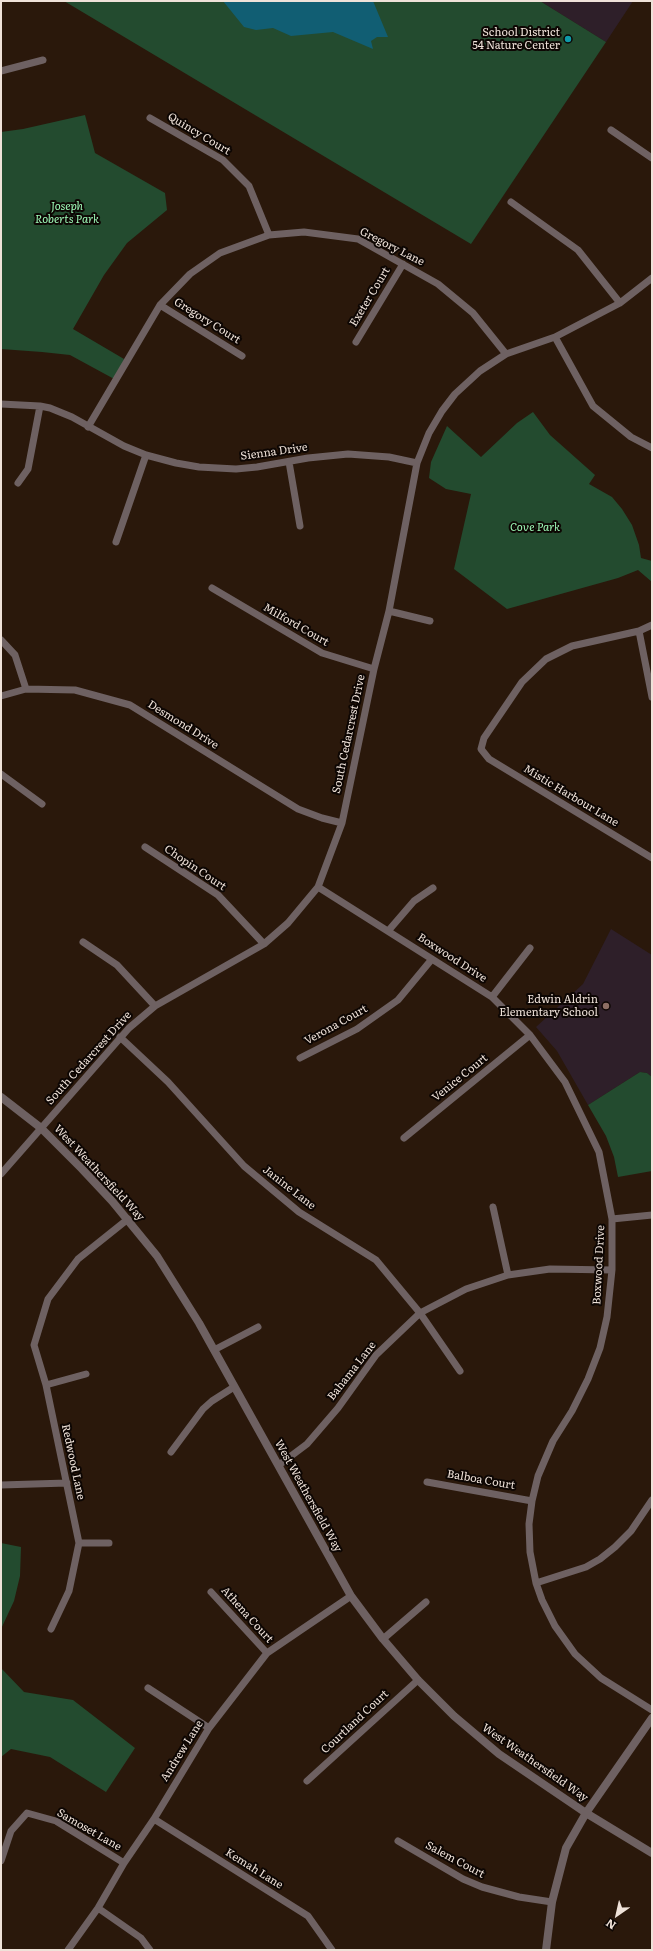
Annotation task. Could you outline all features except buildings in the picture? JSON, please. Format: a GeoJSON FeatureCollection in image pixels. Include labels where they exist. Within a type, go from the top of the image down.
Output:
{"type":"FeatureCollection","features":[{"type":"Feature","properties":{"kind":"street"},"geometry":{"type":"LineString","coordinates":[[1,70],[42,60]]}},
{"type":"Feature","properties":{"kind":"street","name":"Quincy Court"},"geometry":{"type":"LineString","coordinates":[[150,118],[223,160],[249,186],[269,235]]}},
{"type":"Feature","properties":{"kind":"street"},"geometry":{"type":"LineString","coordinates":[[612,130],[652,158]]}},
{"type":"Feature","properties":{"kind":"street"},"geometry":{"type":"LineString","coordinates":[[511,202],[578,250],[620,303]]}},
{"type":"Feature","properties":{"kind":"street","name":"Gregory Lane"},"geometry":{"type":"LineString","coordinates":[[88,427],[160,306],[190,274],[220,253],[269,235],[304,232],[358,239],[438,284],[474,313],[506,354]]}},
{"type":"Feature","properties":{"kind":"street","name":"Exeter Court"},"geometry":{"type":"LineString","coordinates":[[356,342],[403,264]]}},
{"type":"Feature","properties":{"kind":"street","name":"South Cedarcrest Drive"},"geometry":{"type":"LineString","coordinates":[[1,1174],[120,1036],[155,1006],[264,944],[288,923],[318,886],[342,823],[374,669],[389,611],[417,464],[429,433],[442,411],[455,394],[480,371],[506,354],[555,338],[620,303],[652,278]]}},
{"type":"Feature","properties":{"kind":"street","name":"Gregory Court"},"geometry":{"type":"LineString","coordinates":[[160,306],[242,356]]}},
{"type":"Feature","properties":{"kind":"street"},"geometry":{"type":"LineString","coordinates":[[555,338],[593,406],[631,437],[652,448]]}},
{"type":"Feature","properties":{"kind":"street","name":"Sienna Drive"},"geometry":{"type":"LineString","coordinates":[[1,404],[40,406],[60,412],[118,443],[146,455],[176,463],[218,468],[257,467],[348,454],[389,457],[417,464]]}},
{"type":"Feature","properties":{"kind":"street"},"geometry":{"type":"LineString","coordinates":[[18,483],[28,469],[40,406]]}},
{"type":"Feature","properties":{"kind":"street"},"geometry":{"type":"LineString","coordinates":[[116,542],[146,455]]}},
{"type":"Feature","properties":{"kind":"street"},"geometry":{"type":"LineString","coordinates":[[289,462],[300,526]]}},
{"type":"Feature","properties":{"kind":"street","name":"Milford Court"},"geometry":{"type":"LineString","coordinates":[[212,588],[312,648],[334,658],[374,669]]}},
{"type":"Feature","properties":{"kind":"street"},"geometry":{"type":"LineString","coordinates":[[389,611],[430,621]]}},
{"type":"Feature","properties":{"kind":"street"},"geometry":{"type":"LineString","coordinates":[[652,625],[638,632],[652,697]]}},
{"type":"Feature","properties":{"kind":"street","name":"Mistic Harbour Lane"},"geometry":{"type":"LineString","coordinates":[[638,632],[572,646],[546,659],[522,682],[484,738],[481,749],[489,759],[652,858]]}},
{"type":"Feature","properties":{"kind":"street"},"geometry":{"type":"LineString","coordinates":[[1,640],[15,655],[26,689]]}},
{"type":"Feature","properties":{"kind":"street","name":"Desmond Drive"},"geometry":{"type":"LineString","coordinates":[[1,696],[26,689],[75,690],[130,705],[298,809],[322,818],[342,823]]}},
{"type":"Feature","properties":{"kind":"street"},"geometry":{"type":"LineString","coordinates":[[1,774],[42,804]]}},
{"type":"Feature","properties":{"kind":"street","name":"Chopin Court"},"geometry":{"type":"LineString","coordinates":[[145,847],[218,895],[264,944]]}},
{"type":"Feature","properties":{"kind":"street","name":"Boxwood Drive"},"geometry":{"type":"LineString","coordinates":[[318,886],[492,997],[530,1035],[565,1082],[600,1152],[612,1219],[612,1270],[607,1317],[600,1348],[579,1399],[553,1442],[543,1463],[532,1501],[530,1542],[536,1583],[542,1600],[555,1626],[582,1662],[608,1683],[652,1710]]}},
{"type":"Feature","properties":{"kind":"street"},"geometry":{"type":"LineString","coordinates":[[389,930],[414,901],[433,888]]}},
{"type":"Feature","properties":{"kind":"street"},"geometry":{"type":"LineString","coordinates":[[83,942],[117,965],[155,1006]]}},
{"type":"Feature","properties":{"kind":"street"},"geometry":{"type":"LineString","coordinates":[[492,997],[530,948]]}},
{"type":"Feature","properties":{"kind":"street","name":"Verona Court"},"geometry":{"type":"LineString","coordinates":[[300,1058],[357,1029],[398,1000],[432,959]]}},
{"type":"Feature","properties":{"kind":"street","name":"Venice Court"},"geometry":{"type":"LineString","coordinates":[[404,1138],[530,1035]]}},
{"type":"Feature","properties":{"kind":"street","name":"Janine Lane"},"geometry":{"type":"LineString","coordinates":[[120,1036],[168,1082],[244,1166],[299,1212],[376,1260],[420,1313],[460,1371]]}},
{"type":"Feature","properties":{"kind":"street","name":"West Weathersfield Way"},"geometry":{"type":"LineString","coordinates":[[1,1097],[41,1128],[82,1168],[128,1220],[167,1271],[214,1350],[351,1596],[383,1639],[418,1680],[454,1716],[483,1741],[538,1782],[652,1853]]}},
{"type":"Feature","properties":{"kind":"street"},"geometry":{"type":"LineString","coordinates":[[493,1207],[508,1275]]}},
{"type":"Feature","properties":{"kind":"street"},"geometry":{"type":"LineString","coordinates":[[612,1219],[652,1215]]}},
{"type":"Feature","properties":{"kind":"street","name":"Redwood Lane"},"geometry":{"type":"LineString","coordinates":[[51,1629],[69,1591],[79,1543],[46,1385],[34,1345],[48,1299],[78,1259],[128,1220]]}},
{"type":"Feature","properties":{"kind":"street","name":"Bahama Lane"},"geometry":{"type":"LineString","coordinates":[[278,1465],[307,1444],[338,1408],[376,1355],[420,1313],[466,1289],[508,1275],[550,1269],[612,1270]]}},
{"type":"Feature","properties":{"kind":"street"},"geometry":{"type":"LineString","coordinates":[[214,1350],[258,1327]]}},
{"type":"Feature","properties":{"kind":"street"},"geometry":{"type":"LineString","coordinates":[[46,1385],[86,1374]]}},
{"type":"Feature","properties":{"kind":"street"},"geometry":{"type":"LineString","coordinates":[[171,1452],[203,1409],[234,1387]]}},
{"type":"Feature","properties":{"kind":"street","name":"Balboa Court"},"geometry":{"type":"LineString","coordinates":[[427,1482],[532,1501]]}},
{"type":"Feature","properties":{"kind":"street"},"geometry":{"type":"LineString","coordinates":[[1,1485],[67,1483]]}},
{"type":"Feature","properties":{"kind":"street"},"geometry":{"type":"LineString","coordinates":[[536,1583],[586,1567],[600,1559],[631,1531],[652,1500]]}},
{"type":"Feature","properties":{"kind":"street"},"geometry":{"type":"LineString","coordinates":[[79,1543],[109,1543]]}},
{"type":"Feature","properties":{"kind":"street","name":"Athena Court"},"geometry":{"type":"LineString","coordinates":[[211,1592],[267,1654]]}},
{"type":"Feature","properties":{"kind":"street","name":"Andrew Lane"},"geometry":{"type":"LineString","coordinates":[[68,1950],[98,1908],[209,1728],[267,1654],[351,1596]]}},
{"type":"Feature","properties":{"kind":"street"},"geometry":{"type":"LineString","coordinates":[[383,1639],[426,1602]]}},
{"type":"Feature","properties":{"kind":"street","name":"Courtland Court"},"geometry":{"type":"LineString","coordinates":[[307,1781],[418,1680]]}},
{"type":"Feature","properties":{"kind":"street"},"geometry":{"type":"LineString","coordinates":[[148,1688],[209,1728]]}},
{"type":"Feature","properties":{"kind":"street"},"geometry":{"type":"LineString","coordinates":[[546,1950],[552,1902],[566,1848],[586,1813],[652,1718]]}},
{"type":"Feature","properties":{"kind":"street","name":"Samoset Lane"},"geometry":{"type":"LineString","coordinates":[[1,1861],[11,1831],[27,1814],[56,1821],[124,1864]]}},
{"type":"Feature","properties":{"kind":"street","name":"Kemah Lane"},"geometry":{"type":"LineString","coordinates":[[154,1818],[308,1916],[332,1950]]}},
{"type":"Feature","properties":{"kind":"street","name":"Salem Court"},"geometry":{"type":"LineString","coordinates":[[398,1841],[463,1879],[482,1887],[519,1897],[552,1902]]}},
{"type":"Feature","properties":{"kind":"street"},"geometry":{"type":"LineString","coordinates":[[98,1908],[141,1938],[150,1950]]}},
{"type":"Feature","properties":{"kind":"shaded area"},"geometry":{"type":"Polygon","coordinates":[[[540,1],[633,1],[606,42],[540,1]]]}},
{"type":"Feature","properties":{"kind":"shaded area","name":"Edwin Aldrin Elementary School"},"geometry":{"type":"Polygon","coordinates":[[[611,929],[652,955],[652,1077],[647,1073],[640,1072],[588,1105],[557,1051],[536,1027],[583,984],[611,929]]]}},
{"type":"Feature","properties":{"kind":"green space"},"geometry":{"type":"Polygon","coordinates":[[[64,1],[540,1],[606,42],[471,244],[64,1]]]}},
{"type":"Feature","properties":{"kind":"green space","name":"Joseph Roberts Park"},"geometry":{"type":"Polygon","coordinates":[[[85,115],[95,153],[165,193],[167,210],[127,243],[104,275],[73,329],[124,359],[116,380],[70,355],[1,349],[1,132],[23,129],[85,115]]]}},
{"type":"Feature","properties":{"kind":"green space","name":"Cove Park"},"geometry":{"type":"Polygon","coordinates":[[[533,412],[550,435],[595,475],[589,484],[612,497],[622,509],[632,525],[639,545],[641,558],[652,561],[652,582],[638,570],[618,578],[507,609],[454,569],[471,494],[446,489],[429,478],[431,462],[447,426],[481,457],[517,423],[533,412]]]}},
{"type":"Feature","properties":{"kind":"green space"},"geometry":{"type":"Polygon","coordinates":[[[640,1072],[647,1073],[652,1077],[652,1171],[618,1177],[614,1157],[606,1136],[588,1105],[640,1072]]]}},
{"type":"Feature","properties":{"kind":"green space"},"geometry":{"type":"Polygon","coordinates":[[[1,1543],[21,1547],[20,1576],[14,1601],[1,1629],[1,1543]]]}},
{"type":"Feature","properties":{"kind":"green space"},"geometry":{"type":"Polygon","coordinates":[[[1,1668],[24,1692],[73,1700],[135,1748],[106,1792],[50,1757],[11,1749],[1,1757],[1,1668]]]}},
{"type":"Feature","properties":{"kind":"water"},"geometry":{"type":"Polygon","coordinates":[[[223,1],[373,1],[388,37],[377,37],[371,41],[373,49],[333,32],[291,36],[273,28],[256,30],[244,27],[223,1]]]}},
{"type":"Feature","properties":{"kind":"place","name":"School District 54 Nature Center"},"geometry":{"type":"Point","coordinates":[568,39]}},
{"type":"Feature","properties":{"kind":"place","name":"Edwin Aldrin Elementary School"},"geometry":{"type":"Point","coordinates":[606,1006]}}]}
